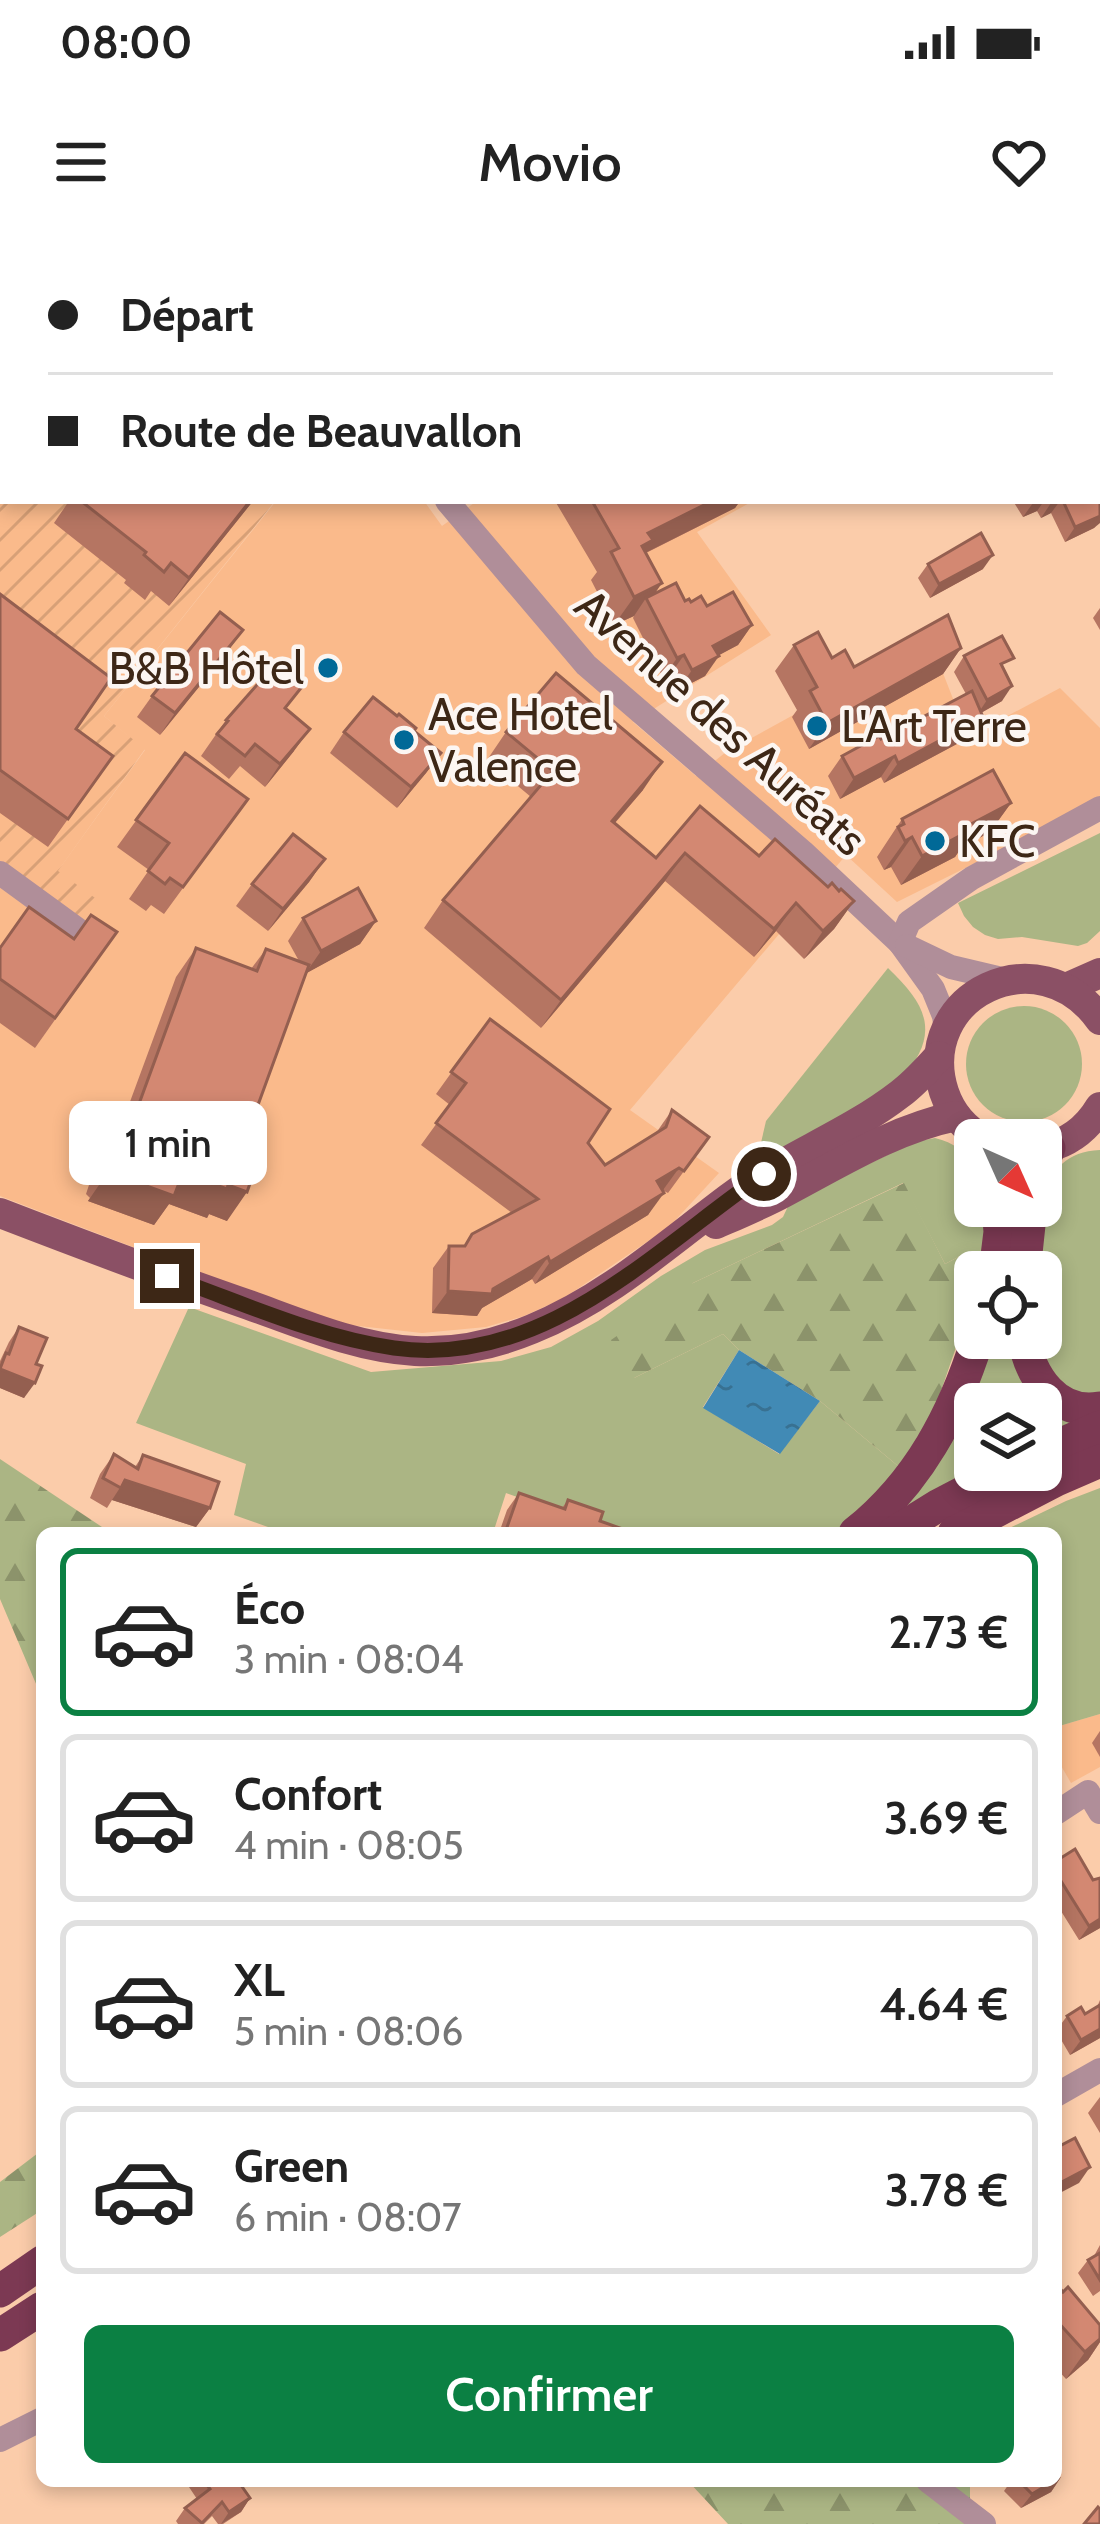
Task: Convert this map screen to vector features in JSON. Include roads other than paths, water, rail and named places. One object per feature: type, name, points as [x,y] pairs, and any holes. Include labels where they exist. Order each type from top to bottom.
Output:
[{"type":"highway","points":[[861,1527],[919,1468],[971,1359]]},
{"type":"highway","points":[[1030,1359],[1035,1375],[1055,1396],[1079,1410],[1100,1408]]},
{"type":"highway","points":[[1062,1444],[1100,1427]]},
{"type":"highway","points":[[963,1527],[1100,1461]]},
{"type":"highway","points":[[964,1527],[1100,1475]]},
{"type":"highway","points":[[905,1527],[969,1491]]},
{"type":"highway","points":[[0,2291],[36,2266]]},
{"type":"highway","points":[[0,2335],[36,2312]]},
{"type":"main road","points":[[1066,988],[1100,973]]},
{"type":"main road","points":[[0,1214],[343,1338],[417,1351],[454,1349],[529,1331],[589,1301],[764,1174],[883,1107],[905,1091],[943,1043],[956,1013],[987,987],[1006,980],[1047,980],[1084,1000],[1100,1020]]},
{"type":"main road","points":[[943,1043],[940,1077],[946,1098],[963,1119]]},
{"type":"main road","points":[[1062,1147],[1100,1107]]},
{"type":"main road","points":[[673,1244],[890,1136],[933,1121],[954,1127]]},
{"type":"street","name":"Avenue des Auréats","points":[[450,504],[586,665],[803,852],[900,943],[933,989],[944,1016],[943,1043]]},
{"type":"street","points":[[900,943],[909,922],[972,878],[1100,808]]},
{"type":"street","points":[[0,873],[81,932]]},
{"type":"street","name":"Avenue des Auréats","points":[[900,943],[951,967],[1006,980]]},
{"type":"street","points":[[1062,1811],[1094,1802]]},
{"type":"street","points":[[1062,2092],[1100,2070]]},
{"type":"street","points":[[0,2440],[36,2422]]},
{"type":"street","points":[[936,2487],[984,2524]]},
{"type":"water","points":[[739,1350],[820,1401],[780,1454],[703,1408]]},
{"type":"place","name":"B&B Hôtel","points":[[328,668]]},
{"type":"place","name":"L'Art Terre","points":[[817,726]]},
{"type":"place","name":"Ace Hotel Valence","points":[[404,740]]},
{"type":"place","name":"KFC","points":[[935,841]]}]
